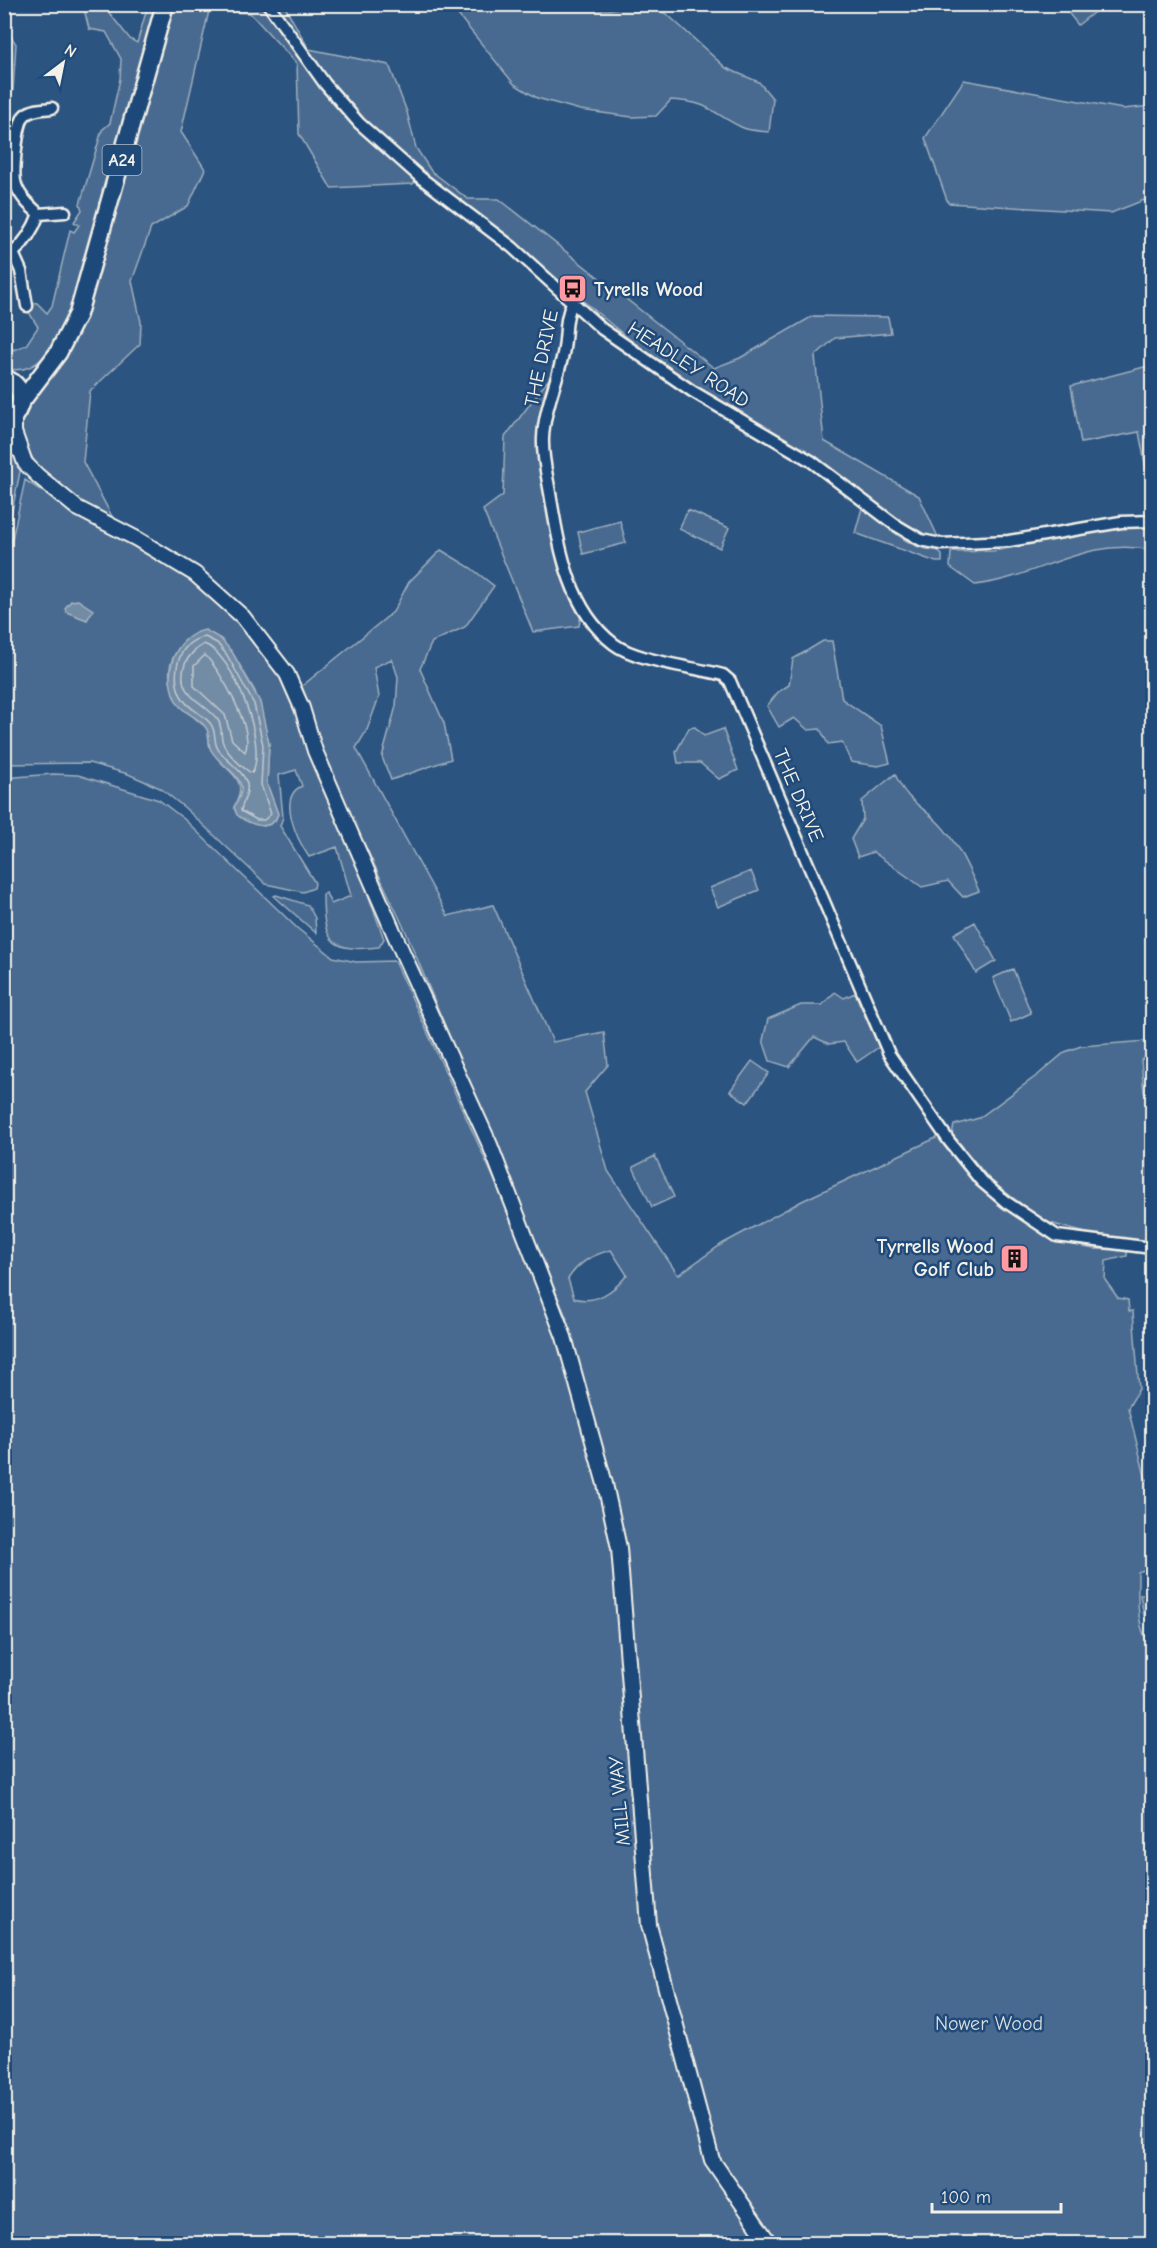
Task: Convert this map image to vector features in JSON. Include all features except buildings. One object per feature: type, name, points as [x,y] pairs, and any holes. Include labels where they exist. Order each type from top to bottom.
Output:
[{"type":"highway","name":"A24","points":[[21,402],[68,338],[78,314],[165,4]]},
{"type":"highway","name":"A24","points":[[7,378],[21,379],[46,367]]},
{"type":"highway","points":[[7,378],[21,392],[21,402],[9,422]]},
{"type":"main road","points":[[9,422],[20,451]]},
{"type":"main road","points":[[4,442],[20,451]]},
{"type":"main road","name":"MILL WAY","points":[[20,451],[25,463],[77,508],[173,559],[222,596],[262,639],[287,674],[302,708],[315,751],[400,948],[490,1145],[564,1337],[605,1484],[619,1548],[649,1925],[712,2160],[770,2244]]},
{"type":"street","name":"HEADLEY ROAD","points":[[268,4],[325,84],[359,123],[421,178],[512,247],[602,329],[642,359],[811,461],[894,524],[921,540],[941,544],[1008,541],[1121,522],[1152,521]]},
{"type":"street","points":[[52,108],[31,112],[23,119],[15,160],[15,184],[25,201],[39,214],[65,212]]},
{"type":"street","points":[[27,306],[21,271],[9,251],[29,237],[39,214]]},
{"type":"street","name":"THE DRIVE","points":[[573,301],[567,313],[564,346],[543,440],[556,533],[568,579],[584,611],[600,633],[616,646],[642,656],[723,675],[730,681],[889,1054],[949,1141],[981,1181],[1006,1202],[1057,1236],[1152,1248]]},
{"type":"green space","points":[[529,4],[541,9],[608,10],[630,5],[650,5],[668,15],[726,68],[759,82],[773,99],[769,132],[744,128],[702,105],[684,101],[671,100],[656,116],[632,117],[580,110],[537,98],[514,84],[450,5]]},
{"type":"green space","points":[[83,5],[103,5],[130,39],[137,43],[148,5],[157,5],[75,309],[56,342],[39,361],[18,370],[5,368],[4,336],[9,339],[13,350],[26,345],[38,327],[27,309],[32,302],[37,303],[47,313],[52,306],[70,230],[74,232],[79,225],[74,222],[82,210],[80,204],[102,130],[110,123],[120,79],[121,59],[106,32],[89,29]]},
{"type":"green space","points":[[172,5],[262,5],[299,57],[306,52],[276,5],[284,5],[309,49],[389,65],[407,112],[416,148],[431,171],[468,199],[499,199],[714,368],[740,358],[813,316],[888,317],[891,333],[835,338],[815,356],[824,441],[919,496],[938,537],[922,535],[810,456],[703,392],[636,345],[514,243],[424,173],[413,184],[331,188],[299,134],[297,64],[250,13],[209,11],[181,132],[205,169],[188,206],[151,228],[132,281],[141,322],[140,344],[90,391],[83,462],[115,522],[65,491],[53,482],[34,461],[19,432],[20,423],[30,402],[66,352]]},
{"type":"green space","points":[[1062,5],[1103,5],[1078,25]]},
{"type":"green space","points":[[5,11],[11,16],[9,33],[16,44],[13,91],[5,90]]},
{"type":"green space","points":[[964,80],[1123,109],[1152,106],[1152,197],[1111,213],[948,203],[925,138]]},
{"type":"green space","points":[[1152,365],[1152,500],[1139,432],[1081,443],[1071,386]]},
{"type":"green space","points":[[548,380],[549,392],[537,436],[540,467],[558,566],[581,615],[579,626],[533,632],[483,510],[503,495],[505,437]]},
{"type":"green space","points":[[5,385],[17,397],[5,418]]},
{"type":"green space","points":[[5,447],[19,460],[21,467],[5,546]]},
{"type":"green space","points":[[25,480],[65,506],[148,551],[191,578],[258,642],[290,690],[312,759],[360,872],[384,939],[379,947],[350,948],[340,945],[328,933],[323,910],[323,894],[326,893],[331,904],[351,896],[337,847],[309,857],[295,830],[290,809],[291,799],[294,792],[302,786],[296,770],[279,775],[283,817],[280,826],[315,883],[314,888],[303,892],[266,884],[185,808],[160,788],[128,774],[89,763],[5,764],[5,571]],"holes":[[[197,632],[232,652],[255,691],[269,744],[267,784],[278,814],[275,821],[264,826],[246,821],[236,812],[234,807],[240,788],[235,776],[212,751],[207,728],[183,706],[170,682],[170,669],[174,657],[182,644]]]},
{"type":"green space","points":[[863,504],[906,541],[926,549],[937,550],[942,555],[942,562],[936,562],[855,533]]},
{"type":"green space","points":[[688,510],[729,528],[720,548],[679,529]]},
{"type":"green space","points":[[620,521],[626,543],[583,554],[578,532]]},
{"type":"green space","points":[[1152,527],[1152,550],[1128,547],[1083,553],[998,581],[975,585],[950,567],[951,552],[994,551],[1106,529]]},
{"type":"green space","name":"Nower Wood","points":[[441,550],[471,568],[494,586],[465,627],[432,642],[420,669],[444,723],[451,759],[391,780],[382,757],[396,706],[398,677],[392,659],[374,667],[379,697],[367,730],[356,748],[448,916],[493,905],[553,1042],[604,1032],[608,1065],[585,1092],[608,1171],[678,1275],[722,1244],[802,1201],[938,1137],[969,1176],[996,1200],[1064,1243],[1094,1249],[1127,1250],[1127,1256],[1106,1261],[1105,1280],[1118,1298],[1128,1300],[1129,1311],[1133,1311],[1139,1389],[1128,1408],[1146,1480],[1152,1478],[1149,1545],[1152,1546],[1152,1567],[1138,1572],[1138,1590],[1140,1622],[1152,1646],[1152,2243],[5,2243],[4,778],[53,774],[78,775],[159,800],[184,819],[297,928],[333,957],[356,962],[395,961],[495,1181],[551,1324],[567,1319],[406,932],[325,761],[302,686],[393,612],[409,582]],"holes":[[[611,1250],[627,1275],[604,1295],[589,1300],[574,1298],[568,1279],[587,1260]]]},
{"type":"green space","points":[[823,641],[832,641],[842,699],[881,726],[890,763],[878,766],[851,762],[842,742],[828,744],[820,729],[808,730],[794,718],[779,727],[767,706],[778,692],[789,685],[793,659]]},
{"type":"green space","points":[[695,727],[704,736],[723,729],[738,770],[719,779],[700,763],[678,763],[676,752],[689,728]]},
{"type":"green space","points":[[895,774],[911,799],[937,821],[950,836],[979,891],[963,897],[948,881],[922,887],[873,852],[858,857],[851,839],[863,819],[862,801]]},
{"type":"green space","points":[[751,871],[759,890],[718,907],[710,888]]},
{"type":"green space","points":[[274,896],[308,905],[315,918],[316,933]]},
{"type":"green space","points":[[975,922],[996,961],[976,973],[954,934]]},
{"type":"green space","points":[[1013,969],[1031,1013],[1011,1022],[993,978]]},
{"type":"green space","points":[[835,992],[844,998],[855,993],[879,1047],[857,1062],[844,1042],[829,1044],[814,1037],[789,1067],[770,1061],[763,1040],[768,1019],[801,1005],[822,1005]]},
{"type":"green space","points":[[1148,1041],[1152,1047],[1152,1054],[1141,1060],[1144,1092],[1152,1101],[1152,1241],[1096,1236],[1043,1221],[990,1180],[952,1134],[954,1125],[979,1118],[1065,1052],[1081,1046]]},
{"type":"green space","points":[[752,1061],[769,1073],[747,1103],[730,1091]]},
{"type":"green space","points":[[655,1156],[674,1197],[652,1207],[633,1167]]},
{"type":"green space","points":[[1152,1593],[1152,1615],[1144,1616],[1140,1595]]},
{"type":"water","points":[[78,600],[93,610],[87,620],[66,612],[65,608],[71,601]]},
{"type":"water","points":[[205,630],[221,639],[232,652],[260,702],[269,744],[267,784],[278,814],[270,824],[253,824],[237,815],[234,807],[241,791],[239,780],[211,750],[207,730],[200,721],[178,704],[173,694],[170,671],[177,650],[184,641]]},
{"type":"place","name":"Tyrells Wood","points":[[573,289]]},
{"type":"place","name":"Tyrrells Wood Golf Club","points":[[1015,1258]]}]
